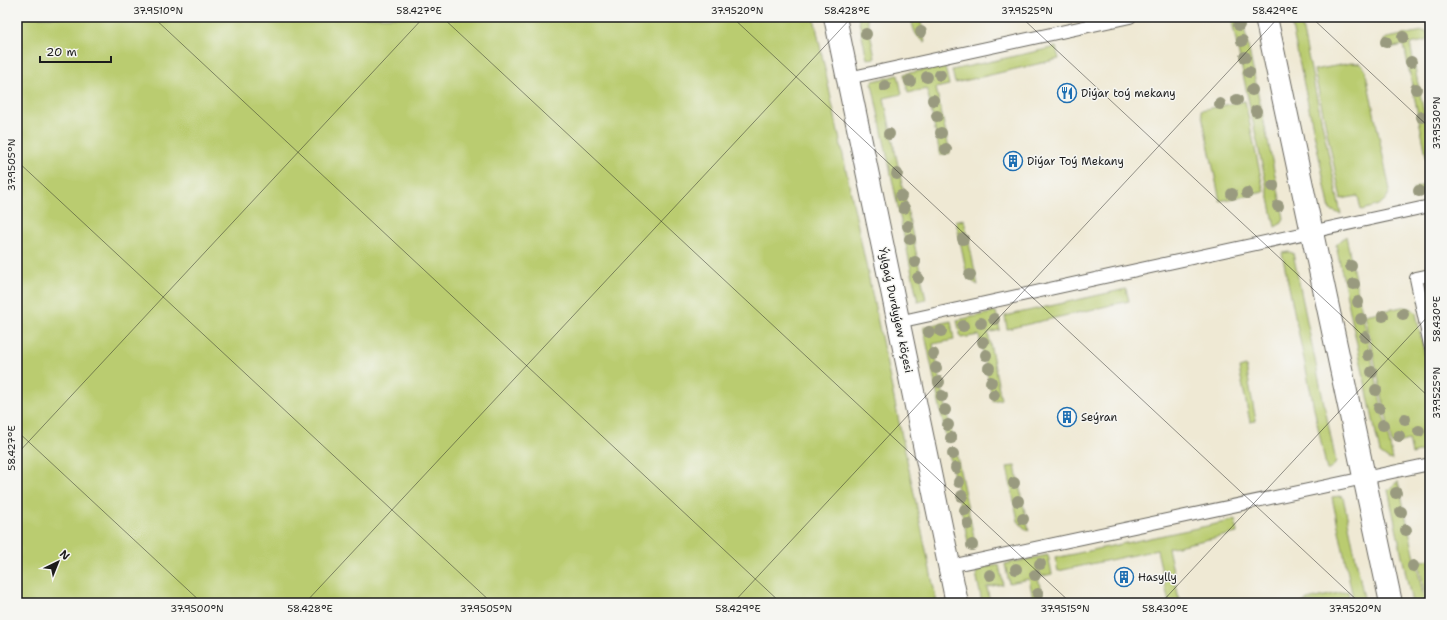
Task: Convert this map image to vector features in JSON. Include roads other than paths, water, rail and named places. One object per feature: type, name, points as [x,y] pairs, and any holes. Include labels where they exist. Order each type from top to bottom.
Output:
[{"type":"street","name":"Ýylgaý Durdyýew köçesi","points":[[835,17],[957,603]]},
{"type":"street","points":[[1266,17],[1391,603]]},
{"type":"lane","points":[[848,78],[1130,17]]},
{"type":"lane","points":[[898,322],[1430,206]]},
{"type":"lane","points":[[1430,275],[1416,278],[1430,345]]},
{"type":"lane","points":[[950,566],[1430,464]]},
{"type":"place","name":"Diýar toý mekany","points":[[1067,93]]},
{"type":"place","name":"Diýar Toý Mekany","points":[[1013,161]]},
{"type":"place","name":"Seýran","points":[[1067,417]]},
{"type":"place","name":"Hasylly","points":[[1124,577]]}]
